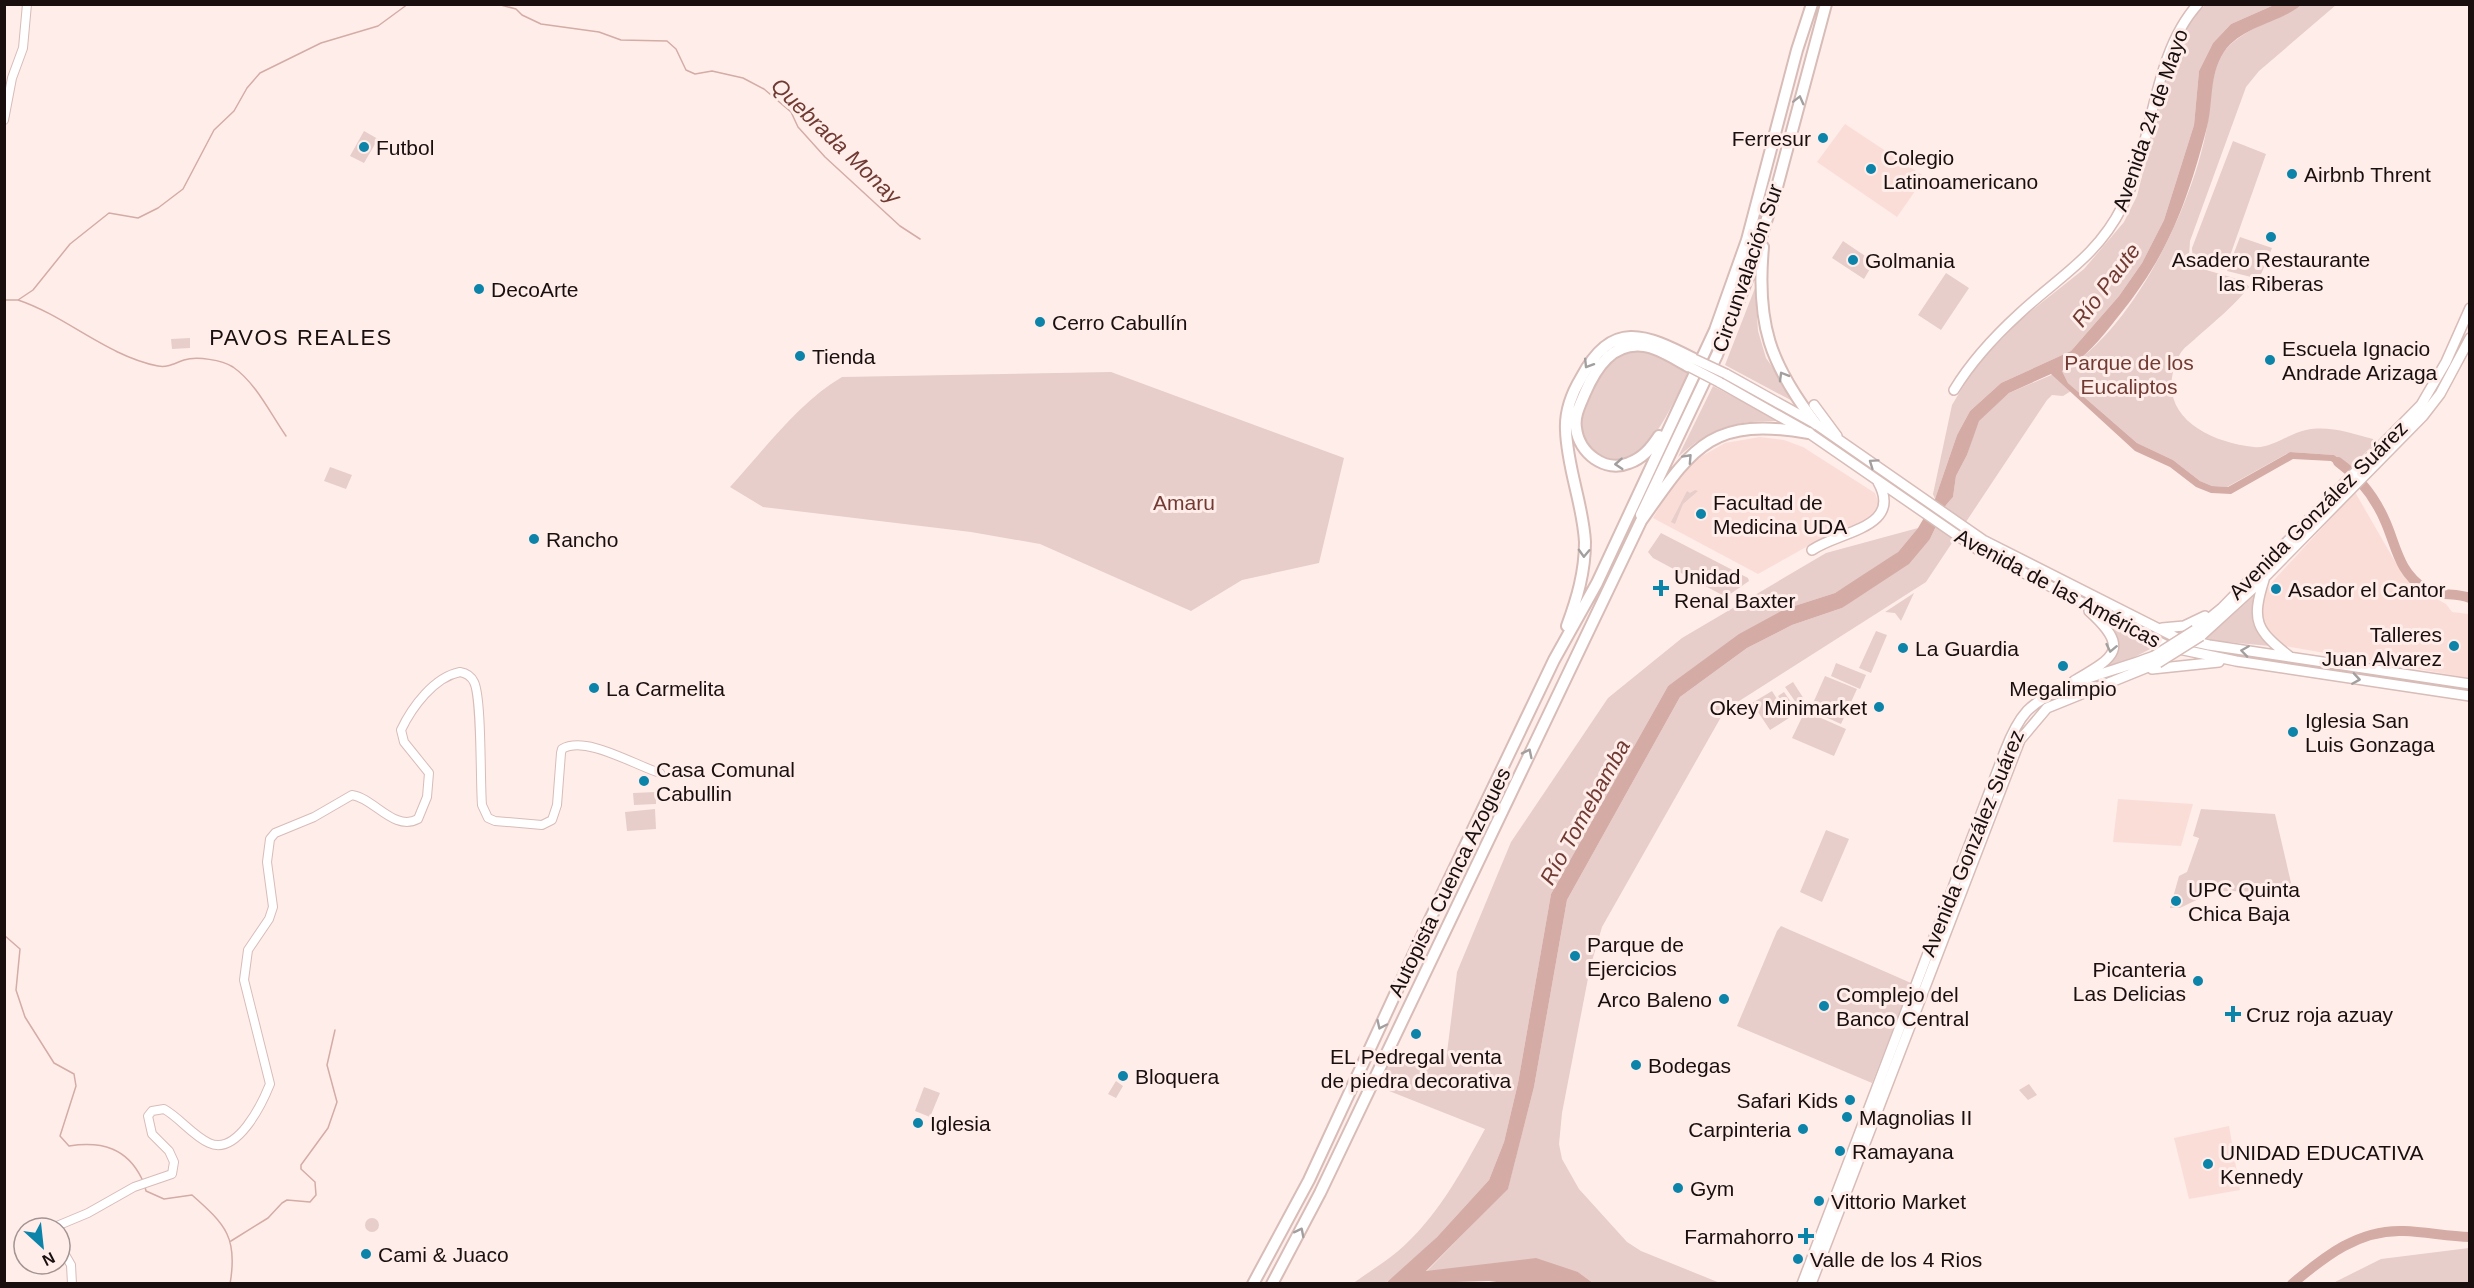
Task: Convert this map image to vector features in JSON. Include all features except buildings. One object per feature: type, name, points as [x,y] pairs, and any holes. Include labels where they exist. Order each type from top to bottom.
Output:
[{"type":"highway","name":"Circunvalación Sur","points":[[1644,480],[1715,330],[1744,247],[1797,50],[1812,4]]},
{"type":"highway","name":"Circunvalación Sur","points":[[1641,521],[1642,510],[1718,355],[1765,228],[1773,216],[1826,4]]},
{"type":"highway","points":[[1765,228],[1760,277],[1768,342],[1778,367],[1813,429]]},
{"type":"highway","points":[[1554,660],[1575,605],[1584,564],[1581,509],[1566,432],[1569,407],[1577,384],[1588,363],[1601,348],[1624,337],[1652,338],[1692,363]]},
{"type":"highway","points":[[1675,414],[1649,450],[1634,461],[1621,466],[1605,464],[1589,455],[1580,442],[1576,428],[1578,409],[1591,380],[1602,362],[1617,351],[1628,346],[1645,346],[1692,363]]},
{"type":"highway","points":[[1641,521],[1692,453],[1711,439],[1753,428],[1813,429]]},
{"type":"highway","name":"Autopista Cuenca Azogues","points":[[1253,1284],[1309,1180],[1554,660],[1591,594],[1644,480]]},
{"type":"highway","name":"Autopista Cuenca Azogues","points":[[1272,1284],[1318,1199],[1641,521]]},
{"type":"main road","name":"Avenida 24 de Mayo","points":[[1954,390],[1977,359],[2013,320],[2074,269],[2112,224],[2132,183],[2176,38],[2198,4]]},
{"type":"main road","name":"Avenida González Suárez","points":[[1811,1284],[2020,740],[2047,708],[2142,670],[2198,633],[2265,578],[2295,540],[2363,470],[2428,395],[2446,362],[2469,308]]},
{"type":"main road","name":"Avenida González Suárez","points":[[2363,470],[2410,431],[2440,394],[2469,338]]},
{"type":"main road","name":"Avenida de las Américas","points":[[1692,363],[1726,375],[1813,429],[1912,507],[1977,549],[2080,603],[2176,649],[2236,661],[2469,696]]},
{"type":"main road","name":"Avenida de las Américas","points":[[1692,363],[1719,382],[1838,439],[1983,540],[2177,638],[2209,645],[2469,684]]},
{"type":"main road","points":[[1814,405],[1838,439]]},
{"type":"main road","points":[[1812,550],[1825,541],[1865,526],[1881,513],[1885,498],[1877,480]]},
{"type":"main road","name":"Avenida González Suárez","points":[[2198,633],[2255,573],[2295,540]]},
{"type":"main road","points":[[2154,627],[2174,628],[2198,621],[2255,573]]},
{"type":"main road","points":[[2265,578],[2255,608],[2256,620],[2268,640],[2291,657]]},
{"type":"main road","points":[[2053,693],[2104,664],[2112,651],[2112,633],[2080,603]]},
{"type":"main road","name":"Avenida González Suárez","points":[[1802,1284],[2005,751],[2025,713],[2053,693],[2156,660]]},
{"type":"main road","points":[[2142,670],[2195,662],[2236,661]]},
{"type":"street","points":[[4,120],[12,78],[23,48],[27,4]]},
{"type":"street","points":[[72,1220],[143,1184],[169,1176],[174,1169],[174,1162],[169,1151],[149,1128],[148,1116],[152,1111],[164,1109],[198,1136],[211,1144],[221,1146],[235,1140],[250,1122],[267,1090],[269,1073],[244,980],[248,950],[269,919],[273,907],[267,862],[270,839],[275,833],[314,817],[352,795],[366,800],[397,820],[410,822],[418,819],[427,797],[429,773],[404,742],[401,730],[414,709],[438,681],[460,672],[468,675],[475,685],[479,706],[482,804],[488,818],[495,821],[542,825],[552,820],[557,805],[562,749],[571,745],[594,748],[660,773]]},
{"type":"shaded area","points":[[2274,5],[2301,5],[2282,17],[2240,36],[2224,52],[2213,81],[2208,121],[2191,183],[2162,252],[2134,296],[2105,334],[2092,348],[2062,371],[2068,383],[2137,443],[2173,460],[2200,481],[2212,486],[2228,487],[2290,452],[2334,455],[2351,467],[2346,473],[2331,461],[2293,459],[2231,494],[2211,493],[2196,487],[2170,467],[2135,451],[2051,374],[2009,393],[1979,421],[1967,455],[1956,476],[1953,497],[1946,505],[1930,539],[1909,564],[1842,608],[1792,625],[1747,648],[1680,697],[1567,900],[1534,1087],[1508,1189],[1426,1271],[1536,1258],[1578,1272],[1593,1283],[1512,1284],[1489,1281],[1385,1284],[1437,1237],[1489,1180],[1504,1142],[1518,1083],[1551,894],[1668,686],[1739,634],[1785,609],[1835,593],[1898,552],[1918,528],[1935,499],[1957,435],[1970,411],[2001,383],[2071,351],[2119,296],[2142,263],[2164,220],[2194,125],[2199,71],[2213,43],[2231,24]]},
{"type":"shaded area","name":"Colegio Latinoamericano","points":[[1845,124],[1925,177],[1897,217],[1817,162]]},
{"type":"shaded area","points":[[1760,437],[1784,440],[1803,447],[1875,493],[1880,506],[1873,518],[1824,537],[1758,574],[1653,518],[1674,482],[1695,460],[1725,443]]},
{"type":"shaded area","points":[[2355,492],[2393,558],[2413,586],[2446,604],[2452,612],[2469,614],[2469,678],[2285,646],[2273,640],[2260,621],[2261,598],[2274,580]]},
{"type":"shaded area","points":[[2118,799],[2193,804],[2181,846],[2113,842]]},
{"type":"shaded area","name":"UNIDAD EDUCATIVA Kennedy","points":[[2229,1126],[2240,1190],[2189,1199],[2174,1138]]},
{"type":"green space","points":[[2205,5],[2274,5],[2231,24],[2213,43],[2199,71],[2194,125],[2164,220],[2142,263],[2119,296],[2071,351],[2001,383],[1970,411],[1957,435],[1935,499],[1933,494],[1952,405],[1975,367],[2021,319],[2084,269],[2124,222],[2137,196],[2166,81],[2186,26]]},
{"type":"green space","name":"Parque de los Eucaliptos","points":[[2300,5],[2336,5],[2259,71],[2246,87],[2190,241],[2189,256],[2196,267],[2244,281],[2249,287],[2181,352],[2173,374],[2172,392],[2177,408],[2187,420],[2201,431],[2236,444],[2260,447],[2300,432],[2323,428],[2348,432],[2373,439],[2376,442],[2351,467],[2334,455],[2290,452],[2227,487],[2212,486],[2200,481],[2173,460],[2137,443],[2068,383],[2062,371],[2088,352],[2113,327],[2156,263],[2174,228],[2200,158],[2207,127],[2213,79],[2224,52],[2248,32]]},
{"type":"green space","name":"Futbol","points":[[364,131],[378,139],[364,163],[350,156]]},
{"type":"green space","points":[[2233,141],[2266,154],[2225,270],[2198,262],[2192,248]]},
{"type":"green space","points":[[2240,237],[2272,248],[2259,279],[2227,271]]},
{"type":"green space","name":"Golmania","points":[[1843,241],[1874,262],[1864,279],[1832,258]]},
{"type":"green space","points":[[1946,273],[1969,288],[1941,330],[1918,315]]},
{"type":"green space","points":[[1755,288],[1758,331],[1766,358],[1798,404],[1725,365]]},
{"type":"green space","points":[[190,338],[190,348],[172,349],[171,339]]},
{"type":"green space","points":[[1642,350],[1655,354],[1689,374],[1663,422],[1643,448],[1623,459],[1601,457],[1585,443],[1580,432],[1580,415],[1597,381],[1608,366],[1622,355]]},
{"type":"green space","name":"Amaru","points":[[1111,372],[1344,458],[1319,563],[1242,580],[1191,611],[1040,544],[971,532],[763,507],[730,487],[797,413],[826,387],[842,377]]},
{"type":"green space","points":[[2056,373],[2071,391],[2063,396],[2052,395],[2047,400],[1926,582],[1725,710],[1602,927],[1590,968],[1562,1113],[1559,1144],[1562,1159],[1579,1189],[1627,1242],[1641,1251],[1720,1283],[1593,1283],[1578,1272],[1500,1263],[1426,1272],[1508,1188],[1534,1087],[1567,900],[1680,697],[1747,648],[1792,625],[1842,608],[1930,539],[1946,505],[1953,497],[1956,476],[1967,455],[1978,421],[2009,393]]},
{"type":"green space","points":[[1713,386],[1779,421],[1749,422],[1724,428],[1701,439],[1678,457]]},
{"type":"green space","points":[[330,467],[352,475],[346,489],[324,481]]},
{"type":"green space","points":[[1687,491],[1690,493],[1698,491],[1683,504],[1675,524],[1671,522]]},
{"type":"green space","points":[[1918,528],[1898,552],[1878,567],[1835,593],[1785,609],[1668,686],[1551,894],[1518,1083],[1504,1142],[1489,1180],[1437,1237],[1393,1278],[1385,1283],[1352,1284],[1397,1252],[1424,1225],[1457,1179],[1485,1129],[1374,1085],[1389,1053],[1418,1060],[1446,1061],[1457,972],[1511,842],[1608,698],[1682,638],[1826,553]]},
{"type":"green space","points":[[1661,533],[1748,578],[1749,581],[1726,597],[1653,558],[1648,552]]},
{"type":"green space","points":[[1914,593],[1901,621],[1895,613],[1885,612]]},
{"type":"green space","points":[[2255,595],[2252,610],[2254,624],[2259,635],[2270,646],[2205,640]]},
{"type":"green space","points":[[2113,624],[2158,645],[2123,663],[2099,671],[2110,660],[2115,650],[2116,638]]},
{"type":"green space","points":[[1876,631],[1887,635],[1871,673],[1859,668]]},
{"type":"green space","points":[[1836,663],[1866,675],[1860,689],[1831,676]]},
{"type":"green space","points":[[1825,676],[1857,689],[1841,724],[1810,710]]},
{"type":"green space","points":[[1793,682],[1804,699],[1797,704],[1785,687]]},
{"type":"green space","points":[[1772,691],[1789,718],[1770,730],[1752,703]]},
{"type":"green space","points":[[1784,692],[1796,709],[1790,713],[1778,696]]},
{"type":"green space","points":[[1805,711],[1846,729],[1834,756],[1792,738]]},
{"type":"green space","points":[[656,792],[656,804],[634,805],[633,793]]},
{"type":"green space","points":[[655,809],[656,829],[627,831],[625,812]]},
{"type":"green space","points":[[2201,809],[2275,814],[2292,887],[2290,892],[2215,891],[2180,908],[2170,908],[2179,876],[2187,872],[2199,838],[2193,836]]},
{"type":"green space","points":[[1826,830],[1849,839],[1822,902],[1800,892]]},
{"type":"green space","name":"Complejo del Banco Central","points":[[1781,926],[1911,983],[1872,1083],[1737,1026]]},
{"type":"green space","points":[[1116,1081],[1123,1086],[1116,1098],[1108,1094]]},
{"type":"green space","points":[[2029,1084],[2037,1095],[2028,1100],[2019,1090]]},
{"type":"green space","points":[[924,1087],[940,1093],[930,1117],[915,1111]]},
{"type":"green space","points":[[372,1218],[377,1220],[379,1225],[377,1230],[372,1232],[367,1230],[365,1225],[367,1220]]},
{"type":"green space","points":[[2469,1248],[2469,1283],[2333,1283],[2381,1259]]},
{"type":"waterway","points":[[4,300],[18,300],[33,290],[70,244],[109,213],[138,218],[158,208],[183,189],[214,130],[234,111],[247,88],[260,73],[321,43],[378,26],[408,4]]},
{"type":"waterway","name":"Quebrada Monay","points":[[497,4],[516,9],[522,15],[541,24],[599,32],[621,40],[667,41],[676,49],[686,70],[695,74],[712,71],[743,78],[764,89],[791,112],[798,127],[825,157],[900,226],[920,239]]},
{"type":"waterway","points":[[18,300],[36,307],[121,354],[139,361],[165,366],[189,359],[202,359],[233,367],[256,390],[286,436]]},
{"type":"waterway","points":[[2338,462],[2353,474],[2372,497],[2409,575],[2430,591],[2470,598]]},
{"type":"waterway","points":[[4,935],[20,949],[16,990],[25,1017],[54,1063],[74,1074],[76,1086],[60,1136],[69,1146],[92,1145],[112,1149],[129,1160],[142,1179]]},
{"type":"waterway","points":[[231,1241],[268,1218],[287,1200],[310,1202],[316,1195],[315,1182],[301,1169],[301,1165],[328,1128],[337,1102],[327,1065],[335,1030]]},
{"type":"waterway","points":[[145,1187],[146,1191],[164,1199],[192,1195],[221,1224],[227,1234],[232,1255],[230,1284]]},
{"type":"waterway","points":[[2292,1284],[2330,1254],[2372,1234],[2404,1231],[2470,1237]]},
{"type":"place","name":"Ferresur","points":[[1823,138]]},
{"type":"place","name":"Futbol","points":[[364,147]]},
{"type":"place","name":"Colegio Latinoamericano","points":[[1871,169]]},
{"type":"place","name":"Airbnb Thrent","points":[[2292,174]]},
{"type":"place","name":"Asadero Restaurante las Riberas","points":[[2271,237]]},
{"type":"place","name":"Golmania","points":[[1853,260]]},
{"type":"place","name":"DecoArte","points":[[479,289]]},
{"type":"place","name":"Cerro Cabullín","points":[[1040,322]]},
{"type":"place","name":"Tienda","points":[[800,356]]},
{"type":"place","name":"Escuela Ignacio Andrade Arizaga","points":[[2270,360]]},
{"type":"place","name":"Facultad de Medicina UDA","points":[[1701,514]]},
{"type":"place","name":"Rancho","points":[[534,539]]},
{"type":"place","name":"Unidad Renal Baxter","points":[[1661,588]]},
{"type":"place","name":"Asador el Cantor","points":[[2276,589]]},
{"type":"place","name":"Talleres Juan Alvarez","points":[[2454,646]]},
{"type":"place","name":"La Guardia","points":[[1903,648]]},
{"type":"place","name":"Megalimpio","points":[[2063,666]]},
{"type":"place","name":"La Carmelita","points":[[594,688]]},
{"type":"place","name":"Okey Minimarket","points":[[1879,707]]},
{"type":"place","name":"Iglesia San Luis Gonzaga","points":[[2293,732]]},
{"type":"place","name":"Casa Comunal Cabullin","points":[[644,781]]},
{"type":"place","name":"UPC Quinta Chica Baja","points":[[2176,901]]},
{"type":"place","name":"Parque de Ejercicios","points":[[1575,956]]},
{"type":"place","name":"Picanteria Las Delicias","points":[[2198,981]]},
{"type":"place","name":"Arco Baleno","points":[[1724,999]]},
{"type":"place","name":"Complejo del Banco Central","points":[[1824,1006]]},
{"type":"place","name":"Cruz roja azuay","points":[[2233,1014]]},
{"type":"place","name":"EL Pedregal venta de piedra decorativa","points":[[1416,1034]]},
{"type":"place","name":"Bodegas","points":[[1636,1065]]},
{"type":"place","name":"Bloquera","points":[[1123,1076]]},
{"type":"place","name":"Safari Kids","points":[[1850,1100]]},
{"type":"place","name":"Magnolias II","points":[[1847,1117]]},
{"type":"place","name":"Iglesia","points":[[918,1123]]},
{"type":"place","name":"Carpinteria","points":[[1803,1129]]},
{"type":"place","name":"Ramayana","points":[[1840,1151]]},
{"type":"place","name":"UNIDAD EDUCATIVA Kennedy","points":[[2208,1164]]},
{"type":"place","name":"Gym","points":[[1678,1188]]},
{"type":"place","name":"Vittorio Market","points":[[1819,1201]]},
{"type":"place","name":"Farmahorro","points":[[1806,1236]]},
{"type":"place","name":"Cami & Juaco","points":[[366,1254]]},
{"type":"place","name":"Valle de los 4 Rios","points":[[1798,1259]]},
{"type":"district","name":"PAVOS REALES","points":[[301,337]]},
{"type":"water label","name":"Río Paute","points":[[2106,285]]},
{"type":"water label","name":"Río Tomebamba","points":[[1585,812]]}]
